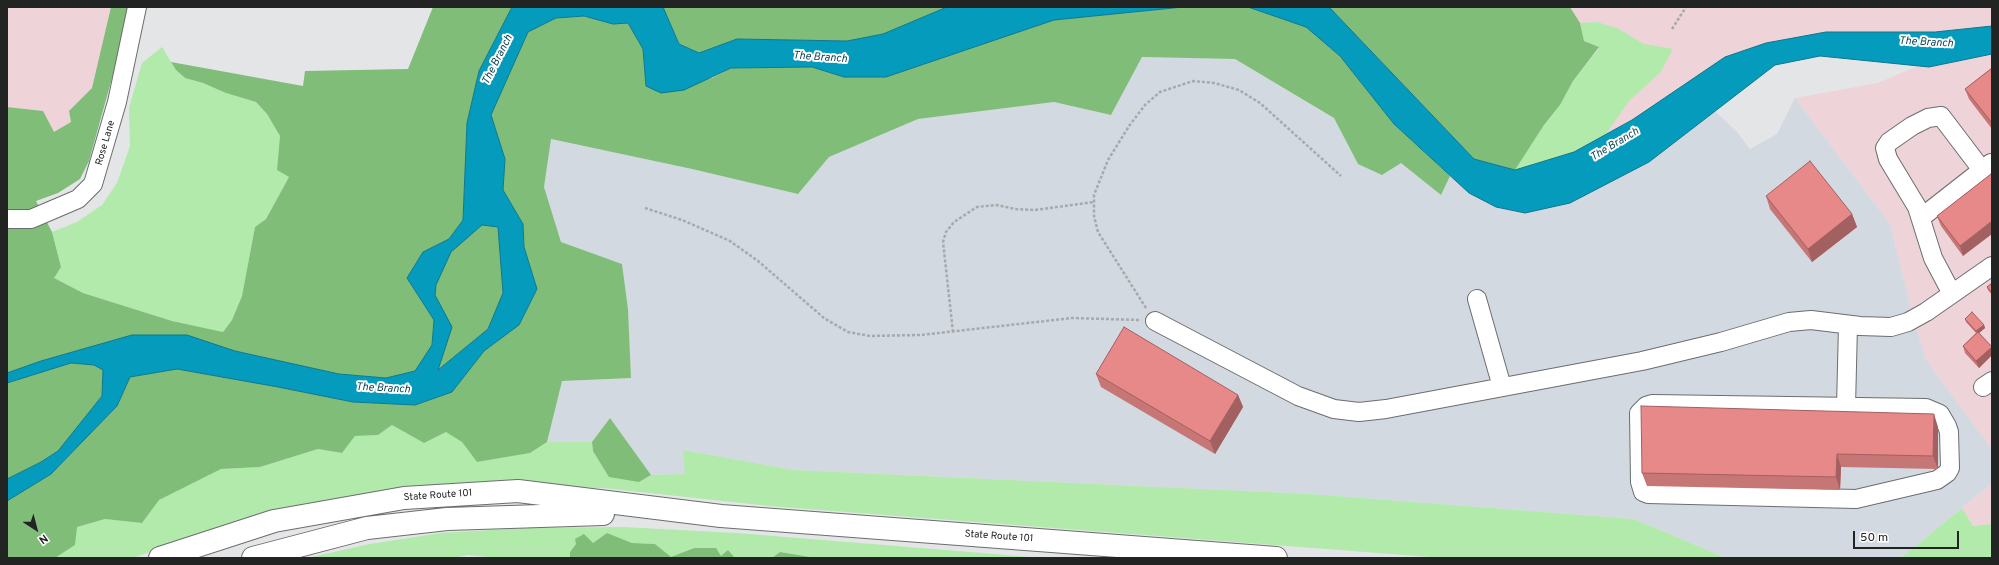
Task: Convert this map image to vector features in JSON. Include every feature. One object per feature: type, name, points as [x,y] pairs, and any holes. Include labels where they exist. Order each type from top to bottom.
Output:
[{"type":"highway","name":"State Route 101","points":[[160,558],[274,521],[404,498],[518,491],[721,516],[1276,558]]},
{"type":"highway","name":"State Route 101","points":[[253,558],[367,528],[446,518],[584,513],[721,516]]},
{"type":"street","name":"Rose Lane","points":[[7,219],[31,219],[78,199],[93,184],[117,102],[137,7]]},
{"type":"street","points":[[1922,217],[1987,166],[1940,116],[1928,118],[1899,135],[1885,148],[1885,154],[1922,217],[1933,258],[1952,294]]},
{"type":"street","points":[[1155,322],[1298,396],[1334,409],[1359,412],[1379,410],[1642,361],[1721,342],[1789,322],[1811,320],[1848,325],[1891,327],[1908,322],[1992,266]]},
{"type":"street","points":[[1477,299],[1502,387]]},
{"type":"street","points":[[1846,407],[1848,325]]},
{"type":"street","points":[[1652,404],[1846,407],[1926,408],[1935,411],[1940,414],[1949,432],[1950,468],[1937,480],[1856,499],[1648,494],[1643,492],[1641,487],[1639,413],[1646,406],[1652,404]]},
{"type":"path","points":[[1672,29],[1686,7]]},
{"type":"path","points":[[1155,322],[1098,232],[1094,216],[1094,195],[1108,160],[1145,105],[1160,92],[1193,81],[1214,82],[1239,90],[1260,103],[1341,176]]},
{"type":"path","points":[[952,332],[943,242],[946,232],[954,222],[977,207],[997,205],[1015,209],[1035,210],[1094,202]]},
{"type":"path","points":[[645,208],[682,220],[730,241],[758,260],[824,318],[848,332],[870,336],[952,332],[1072,318],[1118,318],[1155,322]]},
{"type":"shaded area","points":[[7,7],[111,7],[92,88],[69,111],[71,122],[54,133],[43,111],[7,107]]},
{"type":"shaded area","points":[[1570,7],[1992,7],[1992,26],[1935,32],[1826,32],[1632,120],[1606,134],[1629,101],[1660,73],[1644,44],[1617,28],[1597,22],[1580,23]]},
{"type":"shaded area","points":[[1992,54],[1992,450],[1926,360],[1912,313],[1890,224],[1795,98],[1878,83],[1918,66],[1929,67]]},
{"type":"shaded area","points":[[1142,57],[1235,59],[1334,118],[1358,164],[1401,163],[1441,195],[1450,176],[1469,193],[1496,207],[1525,213],[1649,162],[1715,111],[1737,132],[1750,149],[1777,134],[1795,98],[1890,224],[1912,313],[1926,360],[1992,450],[1992,483],[1905,555],[1898,558],[1726,558],[1634,519],[1310,494],[794,470],[683,450],[686,474],[651,475],[610,418],[592,442],[547,442],[561,381],[631,378],[628,309],[622,264],[561,242],[544,187],[550,139],[692,169],[798,194],[829,157],[918,119],[1054,102],[1111,115]]},
{"type":"shaded area","points":[[1992,483],[1992,524],[1973,526],[1962,508]]},
{"type":"green space","points":[[111,7],[128,7],[117,60],[89,161],[80,179],[58,193],[36,201],[52,232],[61,267],[54,278],[83,293],[172,321],[223,332],[232,320],[242,296],[255,227],[266,219],[289,177],[277,170],[280,136],[267,114],[256,102],[185,78],[176,70],[171,62],[303,86],[305,71],[408,69],[433,7],[512,7],[479,71],[467,123],[463,220],[449,239],[423,252],[407,278],[434,320],[432,345],[415,371],[386,378],[339,374],[235,351],[187,335],[133,335],[41,361],[7,373],[7,107],[43,111],[54,132],[71,122],[69,111],[92,88]]},
{"type":"green space","points":[[663,7],[947,7],[883,34],[847,41],[737,39],[699,53],[679,44]]},
{"type":"green space","points":[[1183,7],[1248,7],[1306,27],[1340,56],[1394,124],[1450,176],[1441,195],[1401,163],[1382,175],[1358,164],[1334,118],[1235,59],[1142,57],[1111,115],[1054,102],[918,119],[829,157],[798,194],[692,169],[551,139],[544,187],[561,242],[622,264],[628,309],[631,378],[562,381],[547,442],[530,453],[477,462],[462,442],[446,432],[424,443],[392,425],[378,435],[355,436],[342,453],[318,449],[260,467],[221,469],[159,500],[142,523],[105,519],[77,527],[75,545],[55,558],[7,558],[7,501],[51,474],[117,406],[130,377],[177,369],[353,402],[415,405],[452,392],[484,351],[519,325],[537,289],[524,247],[523,224],[503,190],[505,159],[491,115],[528,32],[556,18],[584,16],[613,24],[628,23],[643,49],[646,86],[712,78],[731,68],[812,67],[844,77],[886,77],[1054,20]]},
{"type":"green space","points":[[1329,7],[1570,7],[1580,23],[1584,41],[1599,47],[1573,81],[1560,105],[1544,125],[1515,170],[1474,159]]},
{"type":"green space","points":[[1597,22],[1617,28],[1644,44],[1673,49],[1660,73],[1629,101],[1606,134],[1574,152],[1515,170],[1544,125],[1560,105],[1573,81],[1599,48],[1584,41],[1580,23]]},
{"type":"green space","points":[[162,47],[176,70],[185,78],[256,102],[267,114],[280,136],[277,170],[289,177],[266,219],[255,227],[242,296],[232,320],[223,332],[172,321],[83,293],[53,278],[61,267],[52,232],[77,222],[102,205],[117,183],[130,146],[129,108],[142,63]]},
{"type":"green space","points":[[482,225],[498,227],[503,293],[488,329],[438,370],[441,360],[441,307],[435,295],[436,285],[450,252]]},
{"type":"green space","points":[[71,363],[94,365],[103,370],[102,396],[58,451],[41,462],[7,479],[7,383]]},
{"type":"green space","points":[[610,418],[651,475],[639,482],[609,477],[593,451],[592,442]]},
{"type":"green space","points":[[392,425],[424,443],[446,432],[462,442],[477,462],[530,453],[547,442],[592,442],[593,451],[639,482],[651,475],[685,474],[683,450],[794,470],[1310,494],[1634,519],[1726,558],[1443,558],[769,506],[603,488],[498,486],[183,541],[132,558],[55,558],[75,545],[76,527],[105,519],[142,523],[158,500],[221,469],[260,467],[318,449],[342,453],[355,436],[378,435]]},
{"type":"green space","points":[[1962,508],[1973,526],[1992,524],[1992,558],[1898,558],[1905,555]]},
{"type":"green space","points":[[623,527],[737,533],[1043,558],[816,558],[780,552],[772,558],[735,558],[728,550],[722,556],[697,558],[693,548],[671,558],[655,544],[632,543],[607,533],[593,543],[576,544],[570,552],[570,558],[498,558],[468,555],[454,558],[307,558],[370,544],[441,533],[524,528]]},
{"type":"green space","points":[[607,533],[632,543],[655,544],[671,557],[694,548],[716,548],[721,556],[728,550],[735,558],[570,558],[570,552],[576,544],[575,539],[584,534],[593,543]]},
{"type":"green space","points":[[780,552],[816,558],[772,558]]},
{"type":"water","name":"The Branch","points":[[512,7],[663,7],[679,44],[699,53],[737,39],[847,41],[883,34],[947,7],[1183,7],[1054,20],[886,77],[844,77],[812,67],[731,68],[684,90],[661,93],[646,86],[643,49],[628,23],[613,24],[584,16],[556,18],[528,32],[491,115],[505,159],[503,190],[523,224],[524,247],[537,289],[519,325],[484,351],[452,392],[415,405],[353,402],[177,369],[130,377],[117,406],[51,474],[7,501],[7,479],[41,462],[58,451],[102,396],[103,370],[94,365],[71,363],[7,383],[7,373],[41,361],[132,335],[187,335],[235,351],[339,374],[386,378],[415,371],[432,345],[434,320],[407,278],[423,252],[449,239],[463,220],[467,123],[479,71]],"holes":[[[482,225],[498,227],[503,293],[488,329],[438,370],[452,327],[435,295],[436,285],[451,252]]]},
{"type":"water","name":"The Branch","points":[[1248,7],[1329,7],[1474,159],[1515,170],[1574,152],[1632,120],[1725,57],[1766,43],[1826,32],[1935,32],[1992,26],[1992,54],[1929,67],[1820,56],[1775,65],[1649,162],[1570,203],[1525,213],[1496,207],[1469,193],[1394,124],[1340,56],[1306,27]]},
{"type":"building","points":[[1992,68],[1992,123],[1965,89]]},
{"type":"building","points":[[1810,161],[1852,214],[1808,249],[1766,196]]},
{"type":"building","points":[[1991,174],[1992,221],[1960,246],[1937,216]]},
{"type":"building","points":[[1992,283],[1992,293],[1987,287]]},
{"type":"building","points":[[1972,312],[1984,325],[1976,331],[1965,319]]},
{"type":"building","points":[[1124,327],[1238,395],[1210,441],[1096,374]]},
{"type":"building","points":[[1978,332],[1992,347],[1976,361],[1963,346]]},
{"type":"building","points":[[1641,406],[1934,414],[1933,456],[1837,454],[1836,477],[1642,473]]}]
